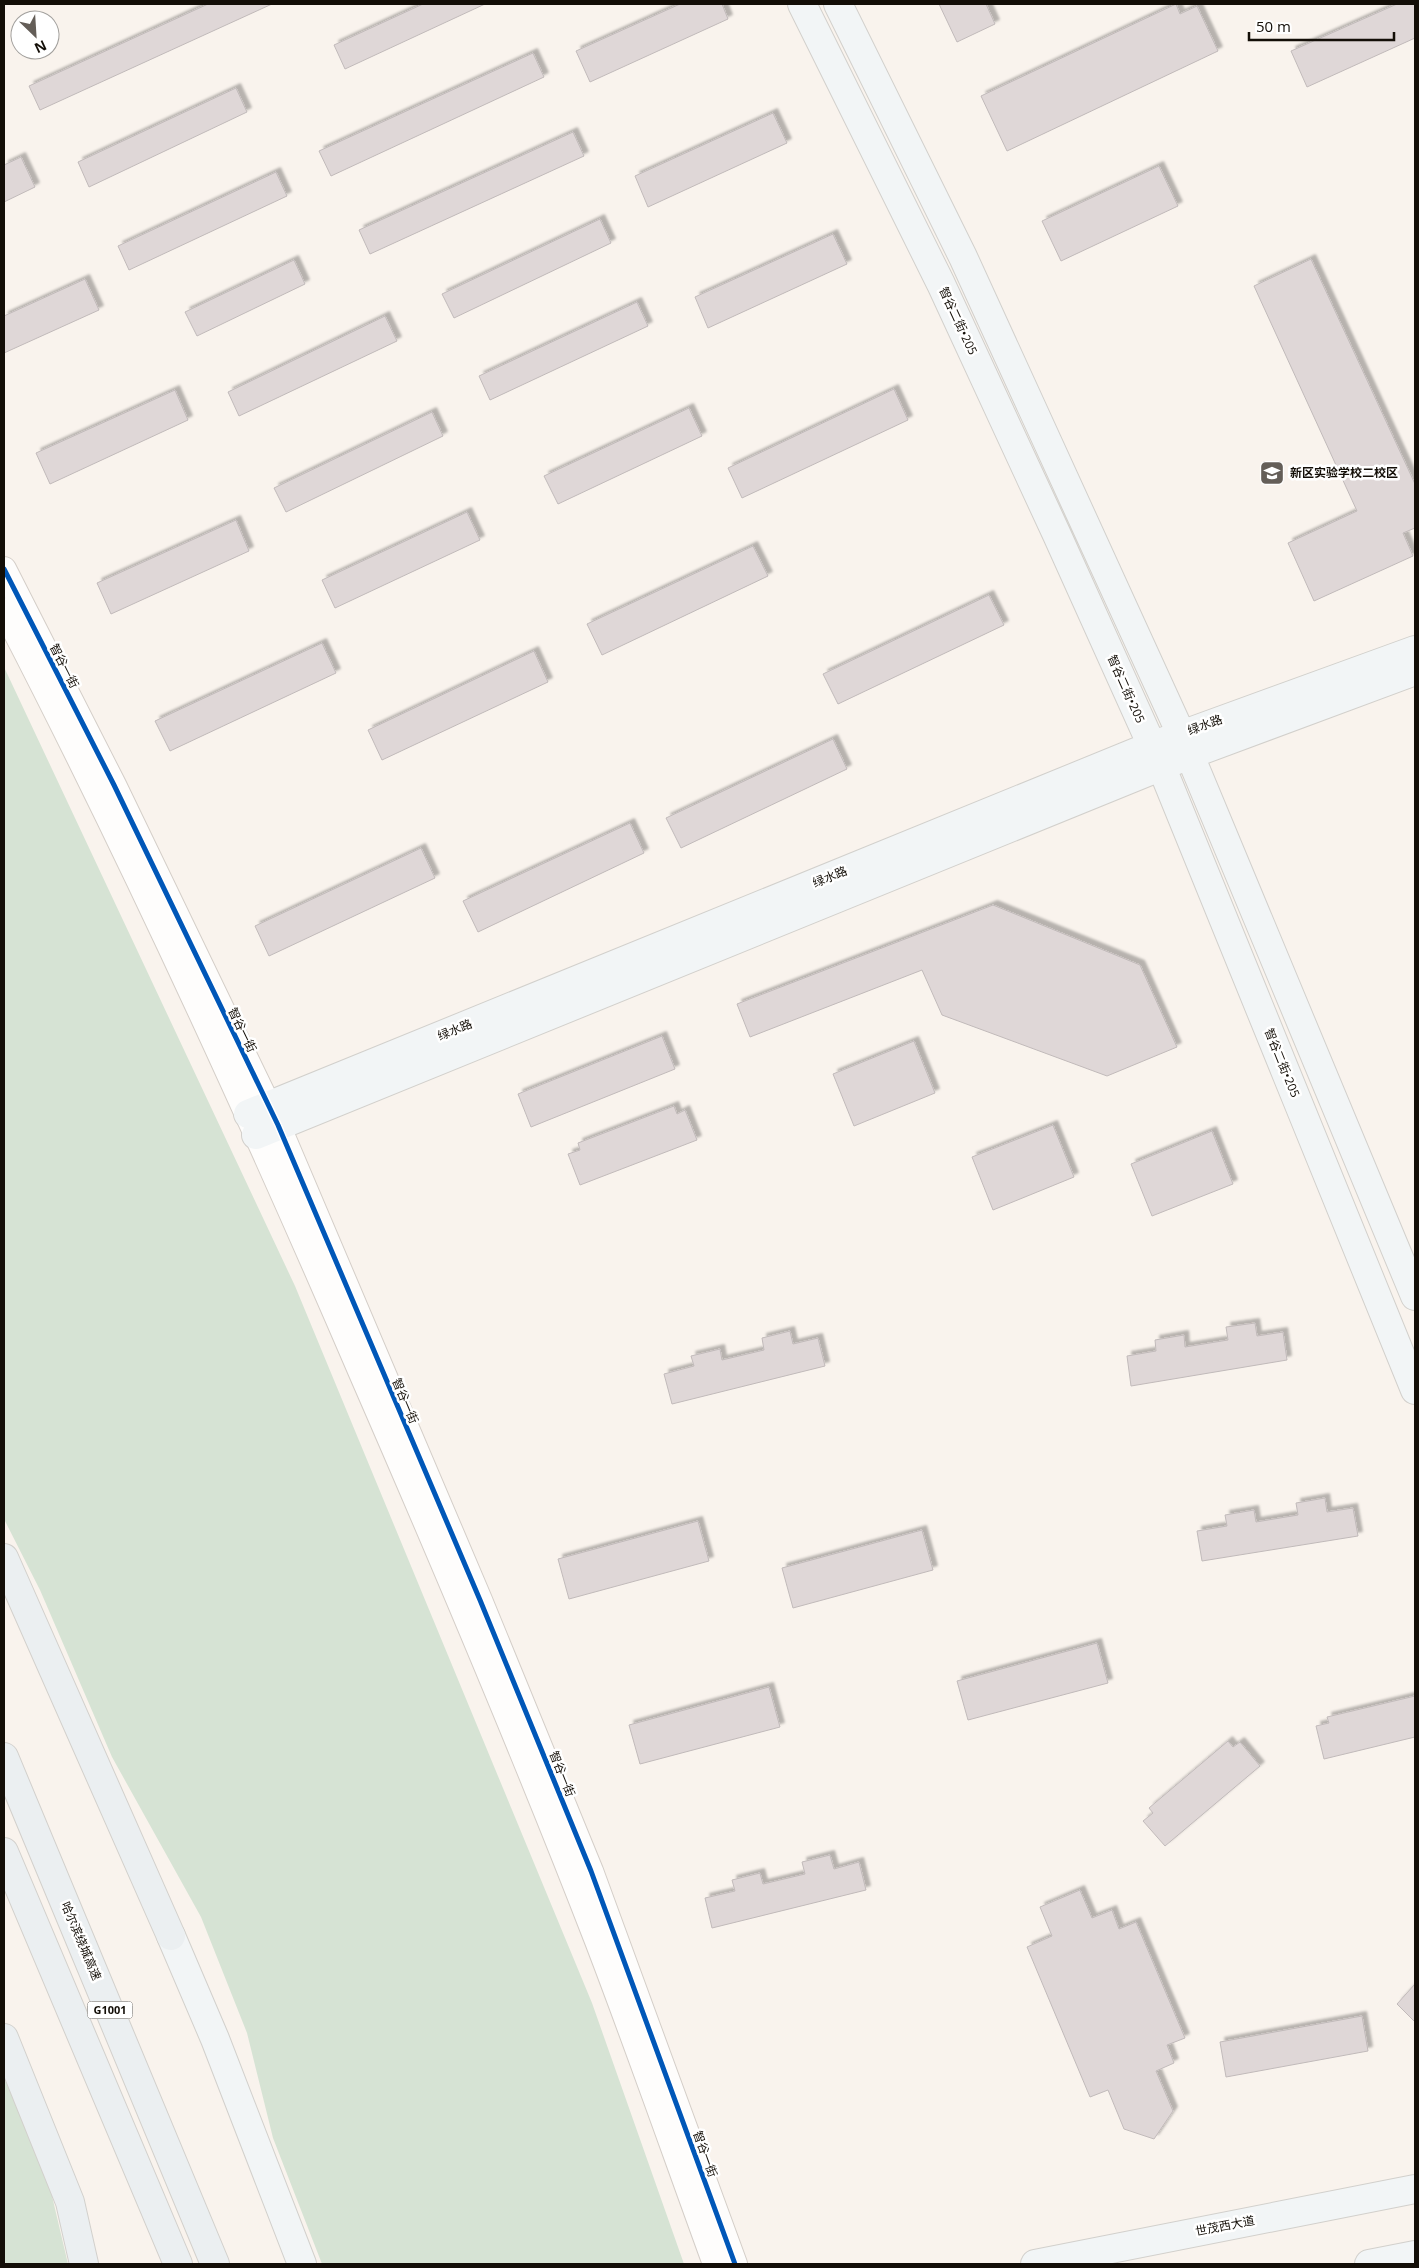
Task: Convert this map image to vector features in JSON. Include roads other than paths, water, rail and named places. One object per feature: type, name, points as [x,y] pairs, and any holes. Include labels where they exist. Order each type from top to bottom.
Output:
[{"type":"highway","points":[[4,1558],[171,1936]]},
{"type":"highway","name":"哈尔滨绕城高速","points":[[4,1757],[215,2264]]},
{"type":"highway","name":"G1001","points":[[4,1852],[178,2264]]},
{"type":"highway","points":[[4,2038],[70,2202],[84,2264]]},
{"type":"main road","name":"智谷二街•205","points":[[802,4],[941,284],[1057,535],[1156,757],[1415,1390]]},
{"type":"main road","points":[[838,4],[963,257],[1185,745],[1415,1296]]},
{"type":"main road","name":"绿水路","points":[[262,1120],[1415,650]]},
{"type":"main road","name":"绿水路","points":[[1185,745],[1415,671]]},
{"type":"main road","points":[[171,1936],[215,2040],[302,2264]]},
{"type":"main road","name":"世茂西大道","points":[[1035,2264],[1415,2189]]},
{"type":"main road","points":[[1369,2264],[1415,2255]]},
{"type":"street","name":"智谷一街","points":[[4,569],[114,785],[262,1120],[480,1600],[591,1871],[735,2264]]},
{"type":"street","name":"智谷一街","points":[[4,610],[151,907],[262,1120],[411,1488],[488,1669],[596,1940],[716,2264]]},
{"type":"place","name":"新区实验学校二校区","points":[[1272,473]]}]
